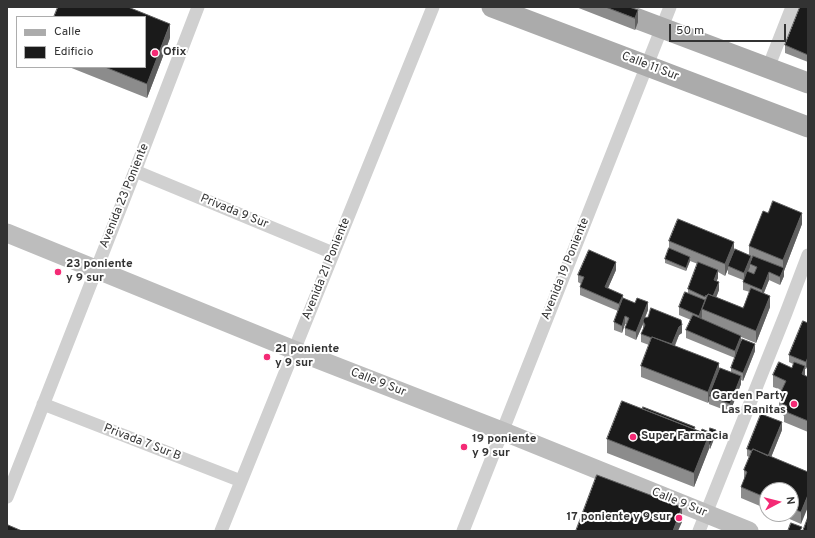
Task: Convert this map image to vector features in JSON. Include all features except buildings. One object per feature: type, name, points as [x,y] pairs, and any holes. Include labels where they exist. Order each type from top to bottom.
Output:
[{"type":"main road","name":"Calle 11 Sur","points":[[492,7],[808,127]]},
{"type":"main road","points":[[606,7],[808,83]]},
{"type":"street","name":"Avenida 23 Poniente","points":[[7,497],[136,171],[198,7]]},
{"type":"street","name":"Avenida 21 Poniente","points":[[221,531],[433,7]]},
{"type":"street","name":"Avenida 19 Poniente","points":[[462,531],[670,7]]},
{"type":"street","points":[[768,68],[792,7]]},
{"type":"street","name":"Privada 9 Sur","points":[[136,171],[333,253]]},
{"type":"street","name":"Calle 9 Sur","points":[[7,233],[294,350],[502,431],[702,522],[749,531]]},
{"type":"street","points":[[702,522],[808,255]]},
{"type":"street","name":"Privada 7 Sur B","points":[[43,404],[242,481]]},
{"type":"place","name":"Ofix","points":[[155,53]]},
{"type":"place","name":"23 poniente y 9 sur","points":[[58,272]]},
{"type":"place","name":"21 poniente y 9 sur","points":[[267,357]]},
{"type":"place","name":"Garden Party Las Ranitas","points":[[794,404]]},
{"type":"place","name":"Super Farmacia","points":[[633,437]]},
{"type":"place","name":"19 poniente y 9 sur","points":[[464,447]]},
{"type":"place","name":"17 poniente y 9 sur","points":[[679,518]]}]
